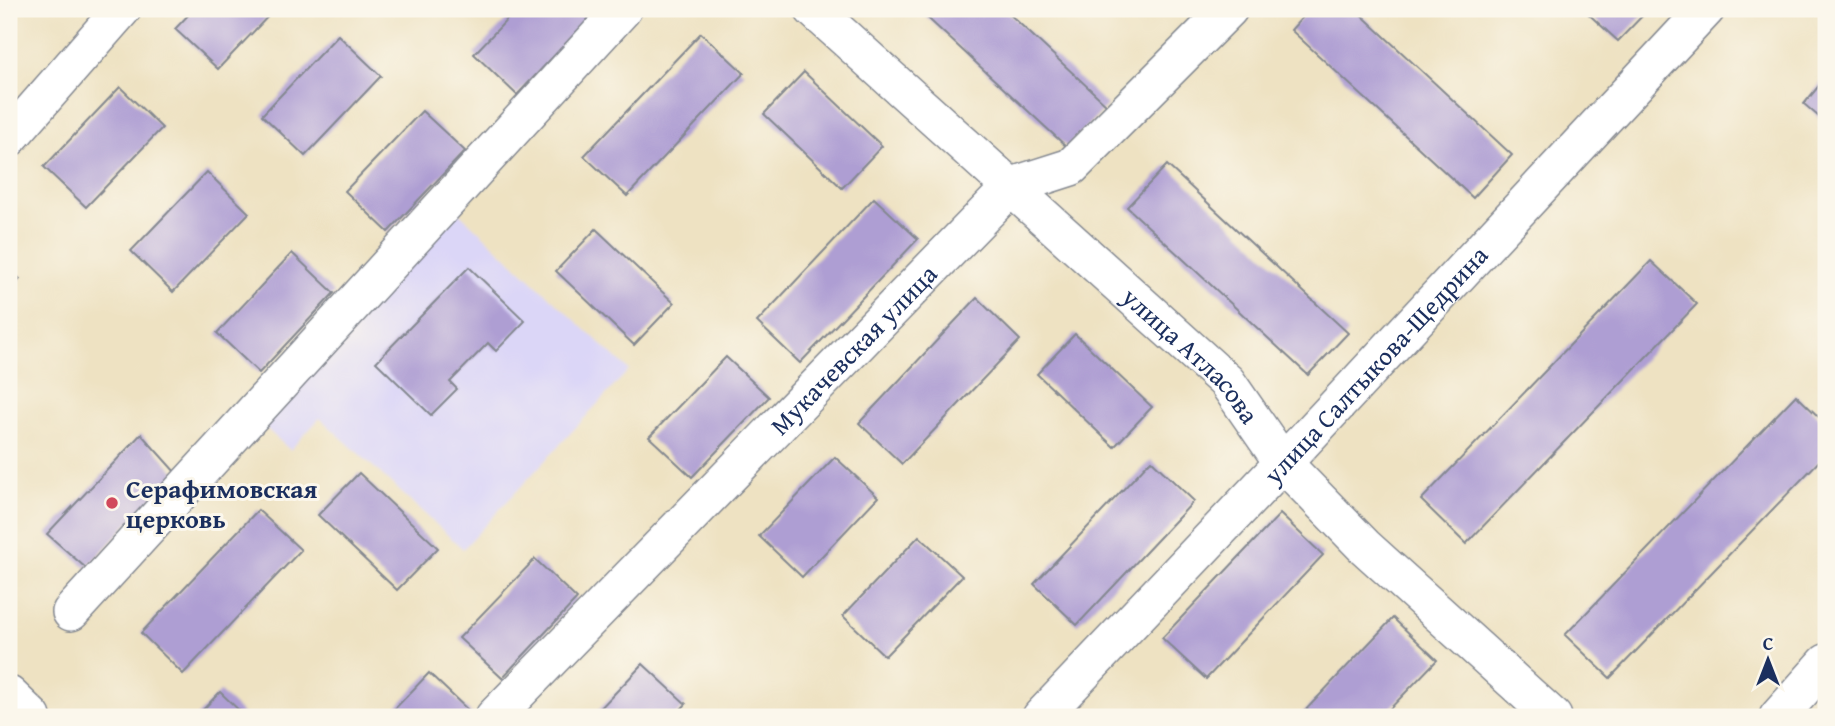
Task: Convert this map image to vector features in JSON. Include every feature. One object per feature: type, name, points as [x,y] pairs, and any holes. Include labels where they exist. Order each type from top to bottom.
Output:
[{"type":"street","points":[[9,138],[122,9]]},
{"type":"street","points":[[71,612],[623,9]]},
{"type":"street","name":"улица Атласова","points":[[813,9],[1227,382],[1283,463],[1364,546],[1553,717]]},
{"type":"street","name":"Мукачевская улица","points":[[494,717],[1012,186],[1071,167],[1229,9]]},
{"type":"street","name":"улица Салтыкова-Щедрина","points":[[1041,717],[1283,463],[1706,9]]},
{"type":"street","points":[[1778,717],[1826,663]]},
{"type":"street","points":[[9,695],[32,717]]},
{"type":"shaded area","points":[[455,209],[629,370],[463,549],[320,418],[290,450],[258,421]]},
{"type":"building","points":[[194,9],[275,9],[218,69],[175,29]]},
{"type":"building","points":[[517,9],[598,9],[517,95],[474,54]]},
{"type":"building","points":[[918,9],[1004,9],[1107,105],[1067,147]]},
{"type":"building","points":[[1310,9],[1355,9],[1512,155],[1473,198],[1291,30]]},
{"type":"building","points":[[1583,9],[1649,9],[1618,41]]},
{"type":"building","points":[[701,33],[744,73],[627,196],[584,156]]},
{"type":"building","points":[[338,35],[381,76],[305,156],[262,115]]},
{"type":"building","points":[[804,72],[882,146],[842,188],[764,114]]},
{"type":"building","points":[[1826,77],[1826,123],[1804,104]]},
{"type":"building","points":[[120,87],[162,128],[86,207],[44,167]]},
{"type":"building","points":[[422,111],[465,151],[388,232],[345,191]]},
{"type":"building","points":[[1167,165],[1348,333],[1308,375],[1127,207]]},
{"type":"building","points":[[207,172],[249,213],[173,292],[131,251]]},
{"type":"building","points":[[874,198],[918,239],[800,363],[757,322]]},
{"type":"building","points":[[596,229],[674,303],[634,345],[556,271]]},
{"type":"building","points":[[292,253],[334,293],[259,373],[217,333]]},
{"type":"building","points":[[1651,261],[1697,304],[1466,544],[1421,500]]},
{"type":"building","points":[[469,267],[525,321],[496,351],[488,343],[450,382],[457,389],[431,415],[376,362]]},
{"type":"building","points":[[9,269],[20,279],[9,291]]},
{"type":"building","points":[[977,298],[1020,340],[902,464],[859,423]]},
{"type":"building","points":[[1075,334],[1152,407],[1114,447],[1037,374]]},
{"type":"building","points":[[726,357],[769,397],[692,477],[649,437]]},
{"type":"building","points":[[1796,395],[1826,424],[1826,454],[1610,678],[1565,635]]},
{"type":"building","name":"Серафимовская церковь","points":[[141,434],[176,473],[86,568],[47,534]]},
{"type":"building","points":[[835,457],[878,497],[802,577],[759,536]]},
{"type":"building","points":[[1151,460],[1194,501],[1077,625],[1034,584]]},
{"type":"building","points":[[359,473],[438,548],[397,590],[318,515]]},
{"type":"building","points":[[258,510],[301,550],[183,674],[141,633]]},
{"type":"building","points":[[1280,514],[1323,555],[1206,679],[1162,638]]},
{"type":"building","points":[[919,536],[962,576],[885,656],[843,616]]},
{"type":"building","points":[[535,559],[577,599],[502,678],[459,638]]},
{"type":"building","points":[[1393,618],[1437,660],[1382,717],[1299,717]]},
{"type":"building","points":[[643,664],[686,704],[674,717],[592,717]]},
{"type":"building","points":[[429,673],[472,714],[468,717],[387,717]]},
{"type":"building","points":[[220,692],[246,717],[196,717]]},
{"type":"place","name":"Серафимовская церковь","points":[[112,503]]}]
